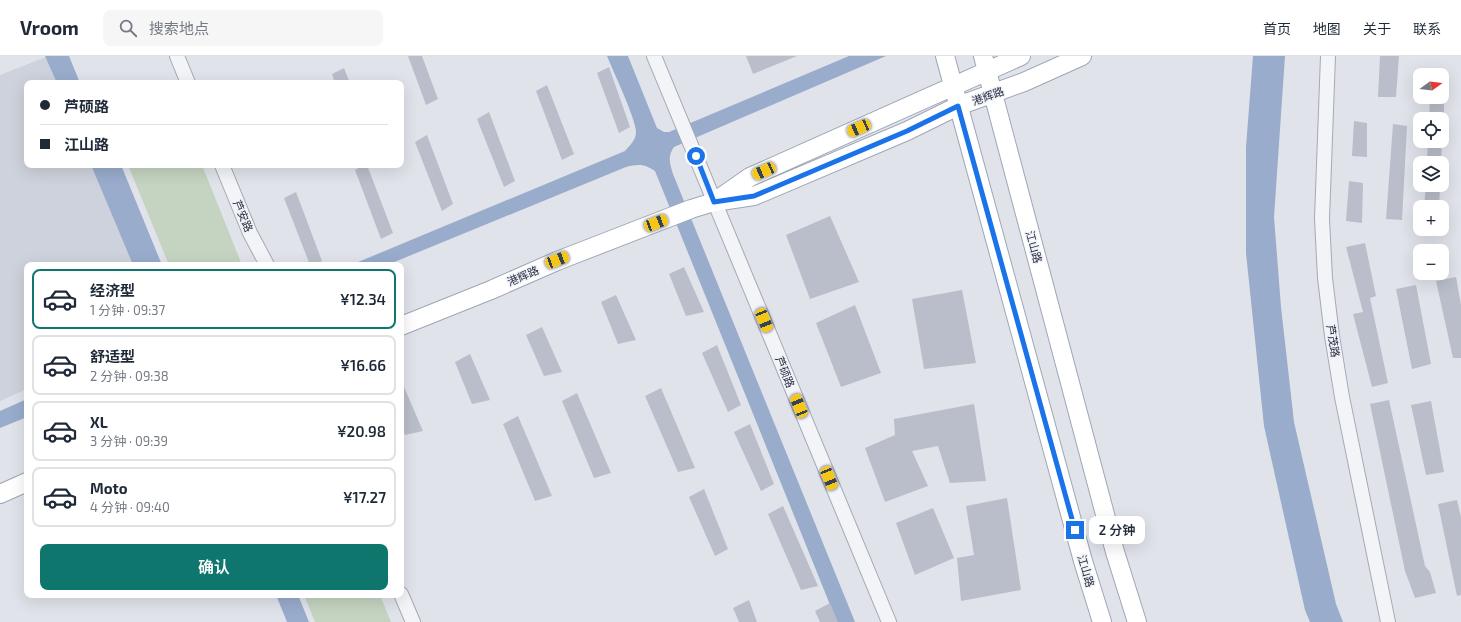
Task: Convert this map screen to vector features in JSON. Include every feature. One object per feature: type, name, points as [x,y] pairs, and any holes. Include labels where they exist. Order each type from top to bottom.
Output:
[{"type":"main road","name":"江山路","points":[[945,56],[1083,561],[1102,622]]},
{"type":"main road","name":"港辉路","points":[[714,202],[750,177],[952,86],[985,64],[1021,56]]},
{"type":"main road","name":"港辉路","points":[[404,325],[491,290],[557,260],[691,209],[714,202],[754,196],[907,131],[958,106],[993,94],[1082,56]]},
{"type":"main road","name":"江山路","points":[[985,64],[1113,544],[1137,622]]},
{"type":"main road","points":[[0,494],[24,483]]},
{"type":"street","points":[[177,56],[187,80]]},
{"type":"street","name":"芦硕路","points":[[654,56],[888,622]]},
{"type":"street","name":"芦茂路","points":[[1328,56],[1322,218],[1325,278],[1332,336],[1342,398],[1388,622]]},
{"type":"street","name":"芦安路","points":[[223,168],[250,233],[265,262]]},
{"type":"street","points":[[403,598],[413,622]]},
{"type":"shaded area","points":[[46,57],[56,80],[24,80],[24,168],[92,168],[132,262],[24,262],[24,390],[0,401],[0,75]]},
{"type":"green space","points":[[129,168],[203,168],[241,262],[168,262]]},
{"type":"green space","points":[[305,598],[381,598],[391,622],[315,622]]},
{"type":"water","points":[[45,56],[69,56],[79,80],[56,80]]},
{"type":"water","points":[[607,56],[628,56],[657,128],[664,132],[669,132],[849,56],[886,56],[674,147],[670,154],[670,164],[673,174],[855,622],[837,622],[655,171],[641,165],[626,167],[394,262],[358,262],[625,151],[635,138],[636,132],[628,106]]},
{"type":"water","points":[[1253,56],[1285,56],[1274,217],[1281,307],[1294,422],[1336,604],[1343,622],[1310,622],[1305,610],[1264,426],[1246,253],[1246,147]]},
{"type":"water","points":[[92,168],[122,168],[161,262],[132,262]]},
{"type":"water","points":[[24,400],[24,418],[0,428],[0,411]]},
{"type":"water","points":[[277,598],[299,598],[309,622],[287,622]]},
{"type":"building","points":[[408,56],[422,56],[438,99],[426,105]]},
{"type":"building","points":[[746,56],[797,56],[753,74]]},
{"type":"building","points":[[1380,56],[1399,56],[1396,97],[1378,97]]},
{"type":"building","points":[[609,67],[630,127],[619,133],[597,73]]},
{"type":"building","points":[[344,68],[349,80],[334,80],[332,74]]},
{"type":"building","points":[[547,85],[574,154],[562,160],[536,91]]},
{"type":"building","points":[[1430,104],[1444,104],[1444,112],[1429,112]]},
{"type":"building","points":[[489,112],[515,181],[504,187],[477,119]]},
{"type":"building","points":[[1354,121],[1367,123],[1367,157],[1352,156]]},
{"type":"building","points":[[1393,124],[1407,126],[1402,220],[1386,219]]},
{"type":"building","points":[[427,135],[453,204],[442,211],[415,142]]},
{"type":"building","points":[[1428,148],[1442,148],[1441,156],[1427,156]]},
{"type":"building","points":[[359,168],[368,168],[393,233],[381,239],[355,170]]},
{"type":"building","points":[[1349,181],[1363,183],[1362,223],[1346,221]]},
{"type":"building","points":[[296,192],[322,261],[309,262],[284,198]]},
{"type":"building","points":[[1425,192],[1440,192],[1439,200],[1425,200]]},
{"type":"building","points":[[830,216],[859,282],[810,299],[786,235]]},
{"type":"building","points":[[1365,243],[1376,296],[1370,298],[1388,383],[1372,387],[1353,314],[1363,312],[1346,247]]},
{"type":"building","points":[[684,267],[704,312],[686,316],[669,274]]},
{"type":"building","points":[[1456,277],[1461,305],[1461,358],[1453,358],[1436,281],[1449,280],[1449,278]]},
{"type":"building","points":[[1416,285],[1431,364],[1412,369],[1396,289]]},
{"type":"building","points":[[962,290],[976,363],[924,369],[912,299]]},
{"type":"building","points":[[616,295],[636,340],[618,344],[601,302]]},
{"type":"building","points":[[855,305],[881,373],[841,387],[816,323]]},
{"type":"building","points":[[542,327],[562,372],[544,376],[526,335]]},
{"type":"building","points":[[717,345],[741,405],[728,412],[702,353]]},
{"type":"building","points":[[470,354],[490,400],[472,404],[455,362]]},
{"type":"building","points":[[404,387],[423,431],[405,435],[404,432]]},
{"type":"building","points":[[661,388],[695,468],[678,472],[645,396]]},
{"type":"building","points":[[577,393],[611,473],[594,478],[562,401]]},
{"type":"building","points":[[1389,400],[1425,566],[1430,572],[1436,593],[1415,598],[1405,571],[1370,404]]},
{"type":"building","points":[[1431,401],[1444,472],[1426,475],[1411,405]]},
{"type":"building","points":[[974,404],[986,481],[950,483],[938,446],[912,451],[928,486],[885,502],[865,448],[895,435],[894,419]]},
{"type":"building","points":[[518,416],[552,496],[535,501],[503,424]]},
{"type":"building","points":[[750,424],[774,484],[761,491],[734,432]]},
{"type":"building","points":[[704,489],[728,549],[715,556],[689,497]]},
{"type":"building","points":[[1007,498],[1021,590],[961,601],[957,558],[974,555],[966,506]]},
{"type":"building","points":[[1457,500],[1461,517],[1461,595],[1457,596],[1438,504]]},
{"type":"building","points":[[783,506],[818,586],[801,590],[768,514]]},
{"type":"building","points":[[933,508],[954,558],[915,575],[896,523]]},
{"type":"building","points":[[749,600],[757,622],[739,622],[733,608]]},
{"type":"building","points":[[830,603],[838,622],[820,622],[815,611]]},
{"type":"route","points":[[696,156],[714,202],[754,196],[907,131],[958,106],[1075,530]]}]
